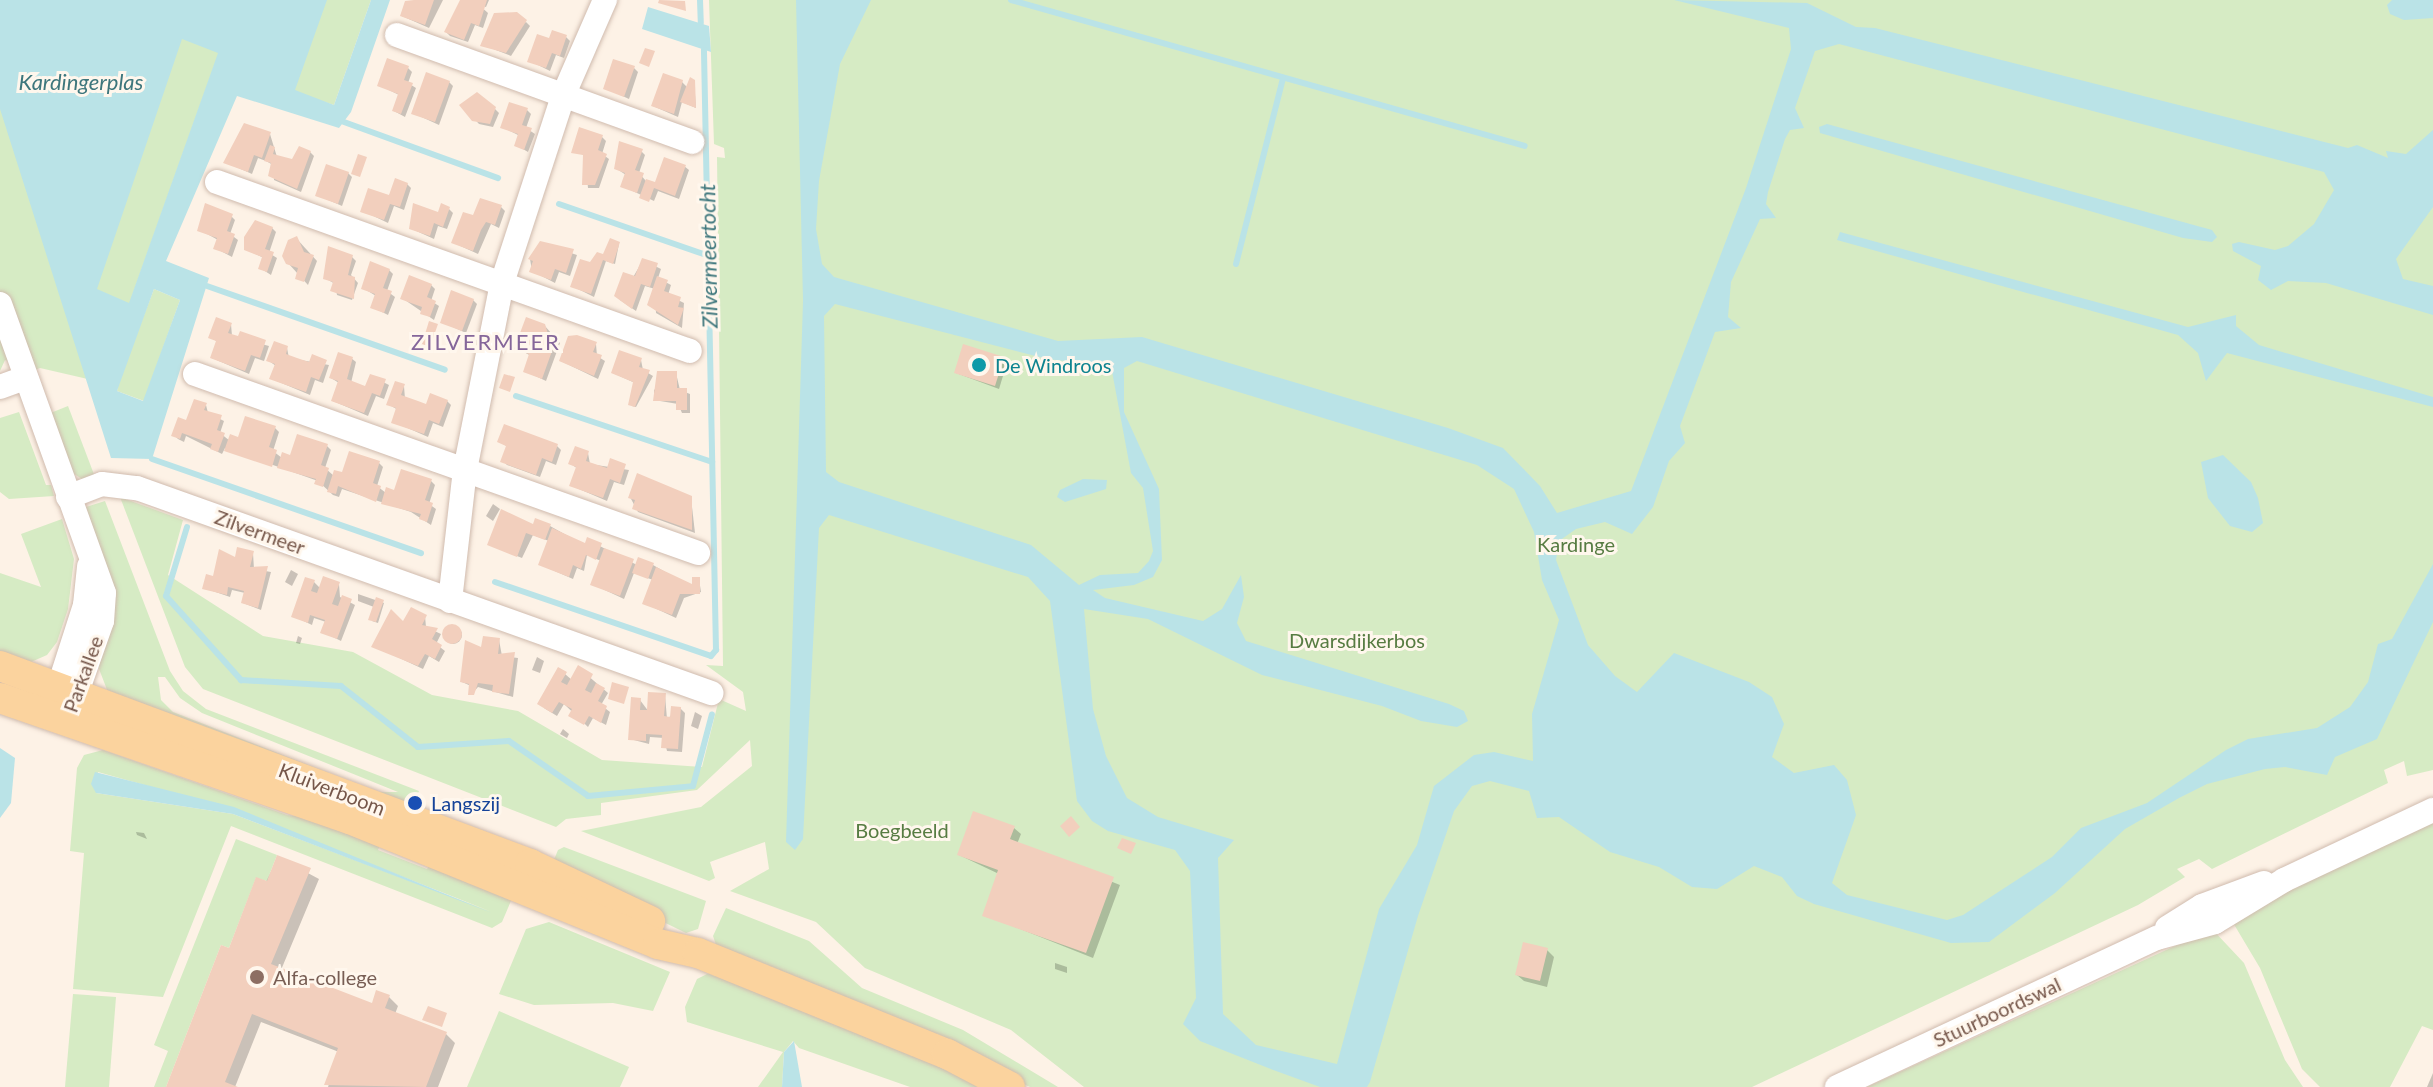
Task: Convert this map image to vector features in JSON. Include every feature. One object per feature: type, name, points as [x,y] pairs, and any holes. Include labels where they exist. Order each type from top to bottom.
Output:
[{"type":"main road","name":"Kluiverboom","points":[[0,666],[530,864],[661,926],[698,953]]},
{"type":"main road","name":"Kluiverboom","points":[[0,698],[350,819],[658,944],[698,953],[947,1054],[1010,1087]]},
{"type":"street","points":[[450,601],[465,470],[502,283],[563,96],[605,0]]},
{"type":"street","points":[[397,35],[692,142]]},
{"type":"street","points":[[217,182],[690,351]]},
{"type":"street","name":"Parkallee","points":[[0,304],[104,593],[104,612],[69,690],[66,721]]},
{"type":"street","points":[[195,374],[698,553]]},
{"type":"street","points":[[0,387],[25,378]]},
{"type":"street","name":"Zilvermeer","points":[[68,497],[102,484],[137,488],[711,693]]},
{"type":"street","name":"Stuurboordswal","points":[[1837,1087],[2157,938],[2215,922],[2284,880],[2433,810]]},
{"type":"green space","name":"Kardingerplas","points":[[0,0],[371,0],[334,105],[214,66],[132,296],[133,344],[154,289],[180,300],[144,401],[117,391],[118,386],[40,368],[32,371],[5,360],[0,371]]},
{"type":"green space","name":"Kardinge","points":[[709,0],[2433,0],[2433,770],[2407,776],[2404,761],[2384,770],[2388,783],[2212,869],[2199,859],[2177,869],[2185,877],[2138,905],[1752,1087],[1084,1087],[1011,1030],[865,968],[816,922],[730,891],[769,869],[765,842],[710,862],[715,878],[709,881],[581,831],[701,807],[752,766],[750,740],[697,790],[601,803],[601,815],[566,819],[556,827],[203,689],[185,667],[120,497],[183,520],[168,575],[263,636],[353,652],[432,695],[518,711],[602,760],[702,767],[719,699],[746,711],[743,692],[706,665],[723,666],[717,157],[725,158],[724,148],[714,144]]},
{"type":"green space","points":[[68,406],[95,477],[82,479],[71,472],[48,414]]},
{"type":"green space","points":[[19,412],[46,485],[51,485],[54,496],[9,499],[0,492],[0,418]]},
{"type":"green space","points":[[105,501],[170,671],[183,691],[206,709],[419,791],[414,805],[377,799],[109,695],[96,661],[111,609],[111,586],[86,507]],"holes":[[[158,677],[165,677],[180,698],[202,713],[398,792],[377,792],[173,712],[161,700]]]},
{"type":"green space","points":[[62,519],[74,559],[68,609],[57,642],[47,655],[31,662],[0,653],[0,573],[41,587],[21,534]]},
{"type":"green space","points":[[103,750],[287,815],[336,821],[380,845],[378,850],[427,869],[430,865],[516,889],[502,922],[492,928],[231,826],[163,997],[73,989],[84,853],[70,851],[77,768],[84,755]],"holes":[[[98,772],[234,810],[492,912],[233,814],[96,793]]]},
{"type":"green space","points":[[2433,821],[2433,1030],[2422,1026],[2390,1087],[2320,1087],[2302,1069],[2260,968],[2229,916]]},
{"type":"green space","points":[[236,839],[277,855],[267,881],[256,878],[229,948],[221,945],[166,1087],[154,1087],[168,1051],[154,1045]]},
{"type":"green space","points":[[564,847],[706,901],[698,929],[686,933],[551,867],[558,850]]},
{"type":"green space","points":[[726,908],[809,941],[862,988],[963,1030],[1058,1087],[1030,1087],[717,948],[713,936]]},
{"type":"green space","points":[[549,922],[670,972],[653,1011],[613,1003],[534,1005],[499,994],[526,929]]},
{"type":"green space","points":[[2212,929],[2244,963],[2285,1060],[2303,1087],[1867,1087]]},
{"type":"green space","points":[[709,973],[914,1053],[986,1087],[910,1087],[799,1048],[793,1041],[784,1052],[782,1087],[758,1087],[783,1052],[687,1022],[685,1007],[697,979]]},
{"type":"green space","points":[[73,994],[116,997],[109,1087],[65,1087]]},
{"type":"green space","points":[[499,1011],[629,1067],[620,1087],[467,1087]]},
{"type":"water","name":"Kardingerplas","points":[[0,0],[327,0],[295,90],[334,105],[371,0],[390,0],[351,112],[339,128],[237,96],[166,261],[209,278],[152,459],[111,458],[0,109]],"holes":[[[182,39],[218,53],[129,303],[97,289]],[[154,289],[180,300],[143,401],[117,391]]]},
{"type":"water","points":[[796,0],[871,0],[840,64],[819,181],[816,229],[822,264],[834,277],[1058,341],[1142,337],[1448,428],[1503,448],[1540,486],[1557,513],[1631,491],[1746,188],[1791,49],[1789,28],[1674,0],[1807,3],[1856,27],[1875,28],[2348,148],[2357,145],[2388,158],[2386,151],[2406,154],[2433,130],[2433,207],[2396,259],[2403,279],[2433,286],[2433,315],[2326,283],[2288,281],[2271,290],[2258,280],[2261,266],[2233,251],[2232,244],[2239,242],[2275,250],[2288,246],[2314,224],[2334,190],[2324,172],[1839,44],[1815,51],[1795,108],[1804,128],[1790,130],[1768,192],[1766,204],[1776,218],[1760,219],[1731,282],[1728,317],[1741,328],[1715,332],[1680,426],[1685,443],[1669,461],[1653,507],[1632,534],[1605,522],[1576,529],[1559,541],[1556,560],[1588,645],[1615,676],[1637,692],[1674,653],[1749,682],[1772,697],[1784,724],[1772,757],[1794,773],[1834,765],[1847,780],[1856,815],[1832,883],[1847,895],[1947,920],[1963,915],[2052,857],[2081,828],[2147,803],[2226,750],[2248,739],[2317,728],[2350,707],[2368,682],[2378,644],[2392,639],[2433,564],[2433,622],[2377,739],[2335,757],[2327,775],[2285,767],[2265,769],[2207,784],[2179,798],[2125,829],[2055,893],[1989,942],[1951,943],[1814,904],[1797,896],[1782,877],[1754,866],[1717,889],[1692,887],[1659,867],[1610,852],[1559,817],[1537,818],[1529,791],[1490,781],[1472,786],[1454,811],[1418,916],[1370,1082],[1367,1087],[1320,1087],[1200,1041],[1183,1024],[1196,998],[1190,871],[1175,850],[1108,831],[1092,821],[1077,801],[1050,601],[1028,577],[829,515],[819,528],[803,839],[795,850],[786,842],[803,301]],"holes":[[[835,304],[1047,359],[1111,366],[1131,473],[1143,488],[1153,551],[1149,561],[1138,573],[1100,575],[1079,585],[1031,545],[839,482],[826,472],[824,316]],[[1137,361],[1477,465],[1514,489],[1534,532],[1542,580],[1559,620],[1532,714],[1533,761],[1494,752],[1474,755],[1434,786],[1417,845],[1379,909],[1337,1064],[1256,1045],[1223,1014],[1218,858],[1234,840],[1158,817],[1127,798],[1106,756],[1093,709],[1084,609],[1148,619],[1262,675],[1382,706],[1421,721],[1457,727],[1468,721],[1464,711],[1449,704],[1246,641],[1237,623],[1244,597],[1241,575],[1222,609],[1203,621],[1105,598],[1093,590],[1134,585],[1153,577],[1162,560],[1159,489],[1124,412],[1124,368]]]},
{"type":"water","points":[[2392,0],[2433,0],[2433,18],[2404,20],[2390,14],[2387,5]]},
{"type":"water","points":[[648,7],[709,26],[711,52],[642,29]]},
{"type":"water","points":[[1827,124],[2212,230],[2217,237],[2212,242],[2183,238],[1820,133],[1819,127]]},
{"type":"water","points":[[1840,232],[2188,327],[2236,315],[2236,326],[2259,345],[2433,397],[2433,407],[2227,353],[2206,381],[2198,353],[2178,335],[1837,240]]},
{"type":"water","points":[[2223,455],[2251,482],[2258,498],[2263,523],[2252,532],[2230,526],[2208,498],[2201,462]]},
{"type":"water","points":[[1083,479],[1107,480],[1106,489],[1065,502],[1057,497],[1060,490]]},
{"type":"water","points":[[0,748],[15,758],[11,803],[0,818]]},
{"type":"water","points":[[95,772],[234,807],[492,913],[233,814],[96,793],[91,784]]},
{"type":"water","points":[[794,1041],[802,1087],[782,1087],[784,1052]]},
{"type":"building","points":[[434,0],[425,25],[400,16],[405,1]]},
{"type":"building","points":[[460,0],[487,0],[479,26],[471,23],[464,40],[444,32]]},
{"type":"building","points":[[659,0],[685,1],[686,11],[658,3]]},
{"type":"building","points":[[517,12],[527,20],[506,53],[480,46],[494,13]]},
{"type":"building","points":[[552,30],[567,35],[560,56],[552,53],[546,68],[527,62],[537,34],[549,38]]},
{"type":"building","points":[[645,48],[655,51],[649,67],[639,63]]},
{"type":"building","points":[[387,58],[409,66],[404,80],[413,83],[401,114],[392,111],[398,94],[377,86]]},
{"type":"building","points":[[613,59],[635,66],[624,97],[603,89]]},
{"type":"building","points":[[426,72],[450,81],[435,122],[411,114]]},
{"type":"building","points":[[663,73],[683,80],[674,114],[651,106]]},
{"type":"building","points":[[690,77],[695,80],[696,108],[680,102]]},
{"type":"building","points":[[477,92],[496,107],[490,124],[472,121],[459,105]]},
{"type":"building","points":[[509,102],[528,108],[522,125],[532,128],[524,150],[514,146],[518,134],[500,128]]},
{"type":"building","points":[[244,123],[271,132],[262,158],[254,155],[248,172],[223,163]]},
{"type":"building","points":[[579,127],[603,135],[598,150],[607,154],[595,185],[582,185],[583,155],[571,153]]},
{"type":"building","points":[[619,141],[643,149],[635,170],[644,173],[637,193],[620,187],[625,173],[614,169]]},
{"type":"building","points":[[270,145],[275,147],[273,154],[292,159],[299,146],[311,151],[297,189],[268,176],[271,163],[264,161]]},
{"type":"building","points":[[358,154],[367,157],[360,177],[351,174]]},
{"type":"building","points":[[664,157],[686,165],[675,196],[654,188],[649,202],[639,198],[646,179],[655,182]]},
{"type":"building","points":[[326,164],[349,172],[338,204],[315,196]]},
{"type":"building","points":[[395,178],[408,183],[400,207],[390,204],[384,220],[360,212],[368,188],[389,195]]},
{"type":"building","points":[[480,198],[502,205],[495,225],[486,222],[473,251],[451,243],[463,212],[473,215]]},
{"type":"building","points":[[205,203],[233,214],[227,231],[235,234],[228,254],[213,249],[217,238],[197,231]]},
{"type":"building","points":[[413,203],[438,212],[441,203],[450,207],[443,227],[434,223],[430,236],[409,229]]},
{"type":"building","points":[[255,220],[273,227],[265,249],[274,252],[267,272],[258,269],[262,257],[244,250],[244,237]]},
{"type":"building","points":[[297,236],[304,252],[314,255],[304,282],[295,279],[298,268],[286,264],[282,256],[288,240]]},
{"type":"building","points":[[610,238],[620,242],[613,264],[603,260],[591,294],[570,287],[580,259],[590,262],[597,252],[603,254]]},
{"type":"building","points":[[540,241],[574,249],[566,273],[555,269],[551,280],[529,272],[533,261],[528,259]]},
{"type":"building","points":[[328,246],[353,255],[348,275],[355,277],[354,299],[330,291],[333,282],[323,279]]},
{"type":"building","points":[[642,258],[658,263],[650,287],[641,284],[632,309],[614,296],[623,272],[635,276]]},
{"type":"building","points":[[370,261],[390,269],[383,288],[392,291],[384,313],[370,308],[375,294],[361,289]]},
{"type":"building","points":[[409,275],[432,284],[427,297],[436,301],[430,317],[420,314],[422,307],[400,299]]},
{"type":"building","points":[[657,276],[668,280],[664,291],[681,297],[678,307],[684,308],[678,325],[647,305]]},
{"type":"building","points":[[451,290],[474,299],[462,331],[440,323]]},
{"type":"building","points":[[216,317],[232,323],[228,333],[238,336],[240,331],[266,340],[260,358],[251,355],[245,371],[210,358],[216,341],[208,338]]},
{"type":"building","points":[[526,317],[545,324],[548,334],[557,337],[542,379],[523,372],[529,354],[514,349]]},
{"type":"building","points":[[429,321],[438,324],[430,347],[422,344]]},
{"type":"building","points":[[577,335],[597,342],[593,352],[602,355],[594,376],[559,361],[568,336]]},
{"type":"building","points":[[274,341],[288,346],[286,354],[297,358],[309,362],[312,354],[327,360],[319,380],[311,377],[306,392],[269,379],[275,364],[266,361]]},
{"type":"building","name":"De Windroos","points":[[963,344],[1004,357],[995,386],[954,373]]},
{"type":"building","points":[[619,350],[642,358],[639,367],[650,370],[635,407],[628,405],[633,382],[611,373]]},
{"type":"building","points":[[338,352],[353,357],[347,379],[365,386],[370,374],[386,379],[380,396],[372,393],[364,413],[331,401],[338,381],[329,378]]},
{"type":"building","points":[[657,371],[677,371],[677,388],[687,388],[687,410],[676,410],[676,401],[653,401]]},
{"type":"building","points":[[504,374],[515,377],[510,392],[499,388]]},
{"type":"building","points":[[395,381],[405,384],[401,395],[426,404],[430,393],[448,400],[439,424],[429,420],[424,434],[391,423],[396,408],[386,405]]},
{"type":"building","points":[[194,399],[207,403],[204,410],[222,415],[217,430],[225,433],[218,452],[210,449],[212,444],[182,433],[180,439],[171,436],[178,417],[186,420]]},
{"type":"building","points":[[245,416],[276,426],[269,447],[277,450],[272,467],[224,451],[230,434],[238,437]]},
{"type":"building","points":[[504,424],[558,444],[552,462],[542,458],[536,475],[500,462],[506,446],[497,442]]},
{"type":"building","points":[[297,434],[328,444],[321,465],[329,468],[323,487],[314,484],[316,479],[277,468],[282,452],[290,455]]},
{"type":"building","points":[[575,446],[589,451],[586,461],[607,468],[610,458],[626,464],[620,483],[610,479],[603,498],[569,486],[576,467],[568,464]]},
{"type":"building","points":[[349,451],[380,461],[373,483],[381,486],[376,502],[338,486],[336,494],[327,492],[334,470],[342,472]]},
{"type":"building","points":[[401,469],[432,479],[425,500],[433,503],[427,522],[419,519],[421,514],[381,504],[386,487],[394,490]]},
{"type":"building","points":[[637,473],[692,496],[692,530],[632,509],[635,500],[628,498]]},
{"type":"building","points":[[501,509],[533,524],[535,518],[551,524],[545,540],[526,533],[517,557],[487,545]]},
{"type":"building","points":[[552,528],[585,543],[587,537],[602,543],[596,560],[586,555],[581,569],[573,565],[569,577],[538,565]]},
{"type":"building","points":[[237,547],[254,551],[250,567],[268,566],[258,608],[241,603],[244,591],[228,587],[227,595],[202,589],[206,574],[213,576],[219,549],[235,557]]},
{"type":"building","points":[[604,548],[634,559],[620,596],[590,585]]},
{"type":"building","points":[[638,557],[654,563],[648,579],[632,573]]},
{"type":"building","points":[[656,567],[692,584],[692,577],[700,577],[700,594],[680,594],[672,615],[642,604]]},
{"type":"building","points":[[323,576],[340,582],[332,604],[338,606],[342,595],[352,599],[337,639],[320,633],[325,620],[310,615],[308,623],[291,617],[305,577],[315,580],[311,591],[317,593]]},
{"type":"building","points":[[376,597],[384,600],[376,622],[368,620]]},
{"type":"building","points":[[411,607],[427,615],[422,625],[438,628],[432,639],[442,645],[435,659],[425,654],[418,666],[371,647],[391,609],[403,621]]},
{"type":"building","points":[[452,624],[459,627],[462,634],[459,641],[452,644],[445,641],[442,634],[445,627]]},
{"type":"building","points":[[483,636],[500,638],[498,654],[515,652],[509,694],[492,692],[493,685],[478,683],[474,695],[468,695],[469,684],[460,682],[465,640],[481,647]]},
{"type":"building","points":[[578,665],[593,674],[585,690],[591,693],[596,683],[605,688],[598,701],[607,706],[601,723],[589,716],[584,725],[568,716],[572,709],[559,702],[552,713],[537,704],[558,667],[567,672],[561,682],[567,685]]},
{"type":"building","points":[[612,682],[629,687],[624,704],[608,699]]},
{"type":"building","points":[[648,692],[666,693],[664,716],[670,717],[671,706],[681,707],[678,749],[661,748],[662,735],[646,734],[646,741],[628,740],[631,697],[641,698],[640,710],[647,710]]},
{"type":"building","points":[[973,811],[1015,826],[1010,839],[1114,877],[1086,953],[982,916],[998,870],[957,855]]},
{"type":"building","points":[[1071,816],[1080,827],[1069,837],[1060,826]]},
{"type":"building","points":[[1122,838],[1136,843],[1131,854],[1117,848]]},
{"type":"building","name":"Alfa-college","points":[[277,855],[311,868],[271,964],[372,1003],[376,990],[390,995],[385,1008],[447,1032],[426,1087],[324,1085],[338,1048],[252,1014],[225,1082],[238,1087],[166,1087],[221,945],[229,948],[256,877],[267,881]]},
{"type":"building","points":[[1523,942],[1548,948],[1540,981],[1515,975]]},
{"type":"building","points":[[428,1006],[447,1013],[442,1027],[422,1020]]},
{"type":"waterway","name":"Zilvermeertocht","points":[[700,0],[701,23]]},
{"type":"waterway","points":[[1011,0],[1525,146]]},
{"type":"waterway","points":[[495,582],[711,656],[716,650],[704,50]]},
{"type":"waterway","points":[[1236,264],[1283,78]]},
{"type":"waterway","points":[[344,122],[498,178]]},
{"type":"waterway","points":[[559,204],[709,256]]},
{"type":"waterway","points":[[207,286],[445,370]]},
{"type":"waterway","points":[[516,396],[712,462]]},
{"type":"waterway","points":[[152,459],[421,553]]},
{"type":"waterway","points":[[187,527],[166,596],[241,680],[341,686],[418,747],[509,741],[588,796],[693,786],[712,714]]},
{"type":"place","name":"De Windroos","points":[[979,365]]},
{"type":"place","name":"Langszij","points":[[415,803]]},
{"type":"place","name":"Alfa-college","points":[[257,977]]},
{"type":"district","name":"ZILVERMEER","points":[[486,342]]},
{"type":"park label","name":"Dwarsdijkerbos","points":[[1357,640]]},
{"type":"park label","name":"Boegbeeld","points":[[902,830]]}]
